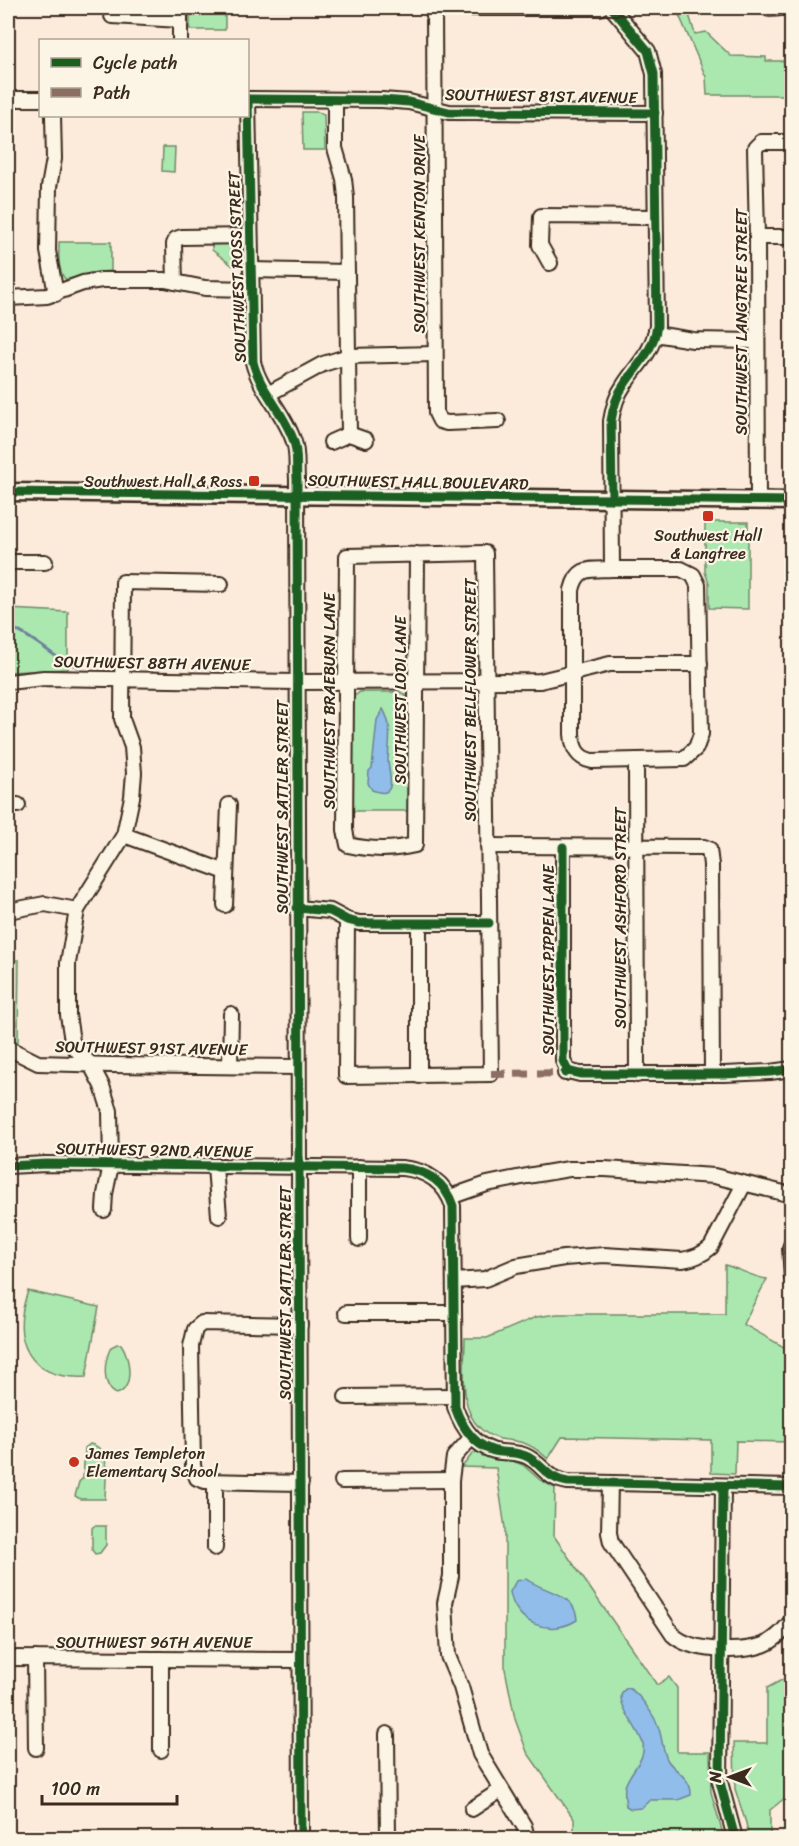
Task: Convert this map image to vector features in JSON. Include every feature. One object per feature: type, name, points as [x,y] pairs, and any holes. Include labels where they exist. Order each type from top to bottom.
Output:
[{"type":"main road","name":"SOUTHWEST HALL BOULEVARD","points":[[8,492],[792,501]]},
{"type":"street","name":"SOUTHWEST KENTON DRIVE","points":[[498,421],[447,423],[437,418],[434,8],[600,8]]},
{"type":"street","points":[[612,8],[648,51],[654,74],[656,217],[655,334],[644,359],[622,387],[611,421],[612,569]]},
{"type":"street","points":[[112,16],[180,14],[180,39]]},
{"type":"street","points":[[8,99],[39,99]]},
{"type":"street","name":"SOUTHWEST 81ST AVENUE","points":[[249,99],[410,102],[449,112],[655,113]]},
{"type":"street","points":[[335,100],[335,148],[344,179],[346,197],[349,434]]},
{"type":"street","points":[[53,117],[54,159],[49,187],[48,251],[56,294]]},
{"type":"street","name":"SOUTHWEST ROSS STREET","points":[[248,117],[252,362],[261,384],[285,422],[295,443],[297,495]]},
{"type":"street","name":"SOUTHWEST LANGTREE STREET","points":[[758,501],[758,237],[754,153],[757,145],[767,141],[792,142]]},
{"type":"street","points":[[550,263],[540,245],[541,216],[656,217]]},
{"type":"street","points":[[175,282],[174,244],[177,239],[250,236]]},
{"type":"street","points":[[758,237],[792,237]]},
{"type":"street","points":[[251,270],[347,272]]},
{"type":"street","points":[[8,298],[47,296],[92,280],[165,280],[205,288],[251,289]]},
{"type":"street","points":[[655,334],[693,340],[758,341]]},
{"type":"street","points":[[268,394],[323,364],[349,356],[435,354]]},
{"type":"street","points":[[331,442],[349,434],[366,440]]},
{"type":"street","name":"SOUTHWEST SATTLER STREET","points":[[297,495],[301,1839]]},
{"type":"street","name":"SOUTHWEST BELLFLOWER STREET","points":[[417,554],[485,553],[489,923]]},
{"type":"street","name":"SOUTHWEST BRAEBURN LANE","points":[[415,845],[402,848],[360,848],[348,845],[345,830],[346,680],[347,556],[417,554]]},
{"type":"street","name":"SOUTHWEST LODI LANE","points":[[415,845],[417,554]]},
{"type":"street","points":[[8,562],[45,562]]},
{"type":"street","points":[[612,569],[681,569],[693,575],[698,585],[701,734],[696,748],[684,759],[587,760],[575,751],[572,734],[574,582],[582,571],[612,569]]},
{"type":"street","points":[[104,1210],[111,1165],[110,1111],[92,1065],[75,1048],[69,1015],[68,963],[78,910],[124,835],[132,797],[134,772],[132,747],[122,719],[123,582],[221,584]]},
{"type":"street","name":"SOUTHWEST 88TH AVENUE","points":[[8,682],[44,678],[297,682],[540,681],[610,664],[700,664]]},
{"type":"street","name":"SOUTHWEST ASHFORD STREET","points":[[636,761],[637,1075]]},
{"type":"street","points":[[225,905],[229,805]]},
{"type":"street","points":[[124,835],[226,872]]},
{"type":"street","points":[[488,846],[704,847],[709,849],[712,1074]]},
{"type":"street","name":"SOUTHWEST PIPPEN LANE","points":[[563,847],[563,1061],[567,1072],[574,1074],[637,1075]]},
{"type":"street","points":[[8,911],[45,904],[78,910]]},
{"type":"street","points":[[297,908],[330,911],[358,923],[489,923],[491,1074],[346,1076],[347,920]]},
{"type":"street","points":[[419,924],[419,1076]]},
{"type":"street","points":[[230,1066],[231,1014]]},
{"type":"street","name":"SOUTHWEST 91ST AVENUE","points":[[8,1047],[38,1063],[298,1067]]},
{"type":"street","points":[[637,1075],[770,1072],[792,1069]]},
{"type":"street","name":"SOUTHWEST 92ND AVENUE","points":[[8,1166],[46,1164],[402,1168],[418,1170],[433,1177],[450,1197]]},
{"type":"street","points":[[215,1167],[219,1216]]},
{"type":"street","points":[[358,1167],[359,1239]]},
{"type":"street","points":[[792,1195],[714,1176],[569,1169],[487,1184],[450,1197],[453,1218],[454,1396],[458,1417],[472,1437],[493,1450],[519,1453],[554,1479],[568,1482],[792,1487]]},
{"type":"street","points":[[454,1281],[485,1279],[516,1266],[564,1258],[604,1255],[682,1260],[693,1258],[711,1247],[744,1184]]},
{"type":"street","points":[[792,1243],[790,1248],[792,1278]]},
{"type":"street","points":[[346,1313],[454,1313]]},
{"type":"street","points":[[300,1325],[202,1323],[195,1329],[191,1346],[193,1466],[197,1478],[215,1482],[301,1483]]},
{"type":"street","points":[[346,1398],[454,1396]]},
{"type":"street","points":[[472,1437],[454,1457],[450,1480],[451,1576],[445,1603],[448,1656],[461,1687],[480,1754],[524,1826],[527,1839]]},
{"type":"street","points":[[342,1481],[450,1480]]},
{"type":"street","points":[[215,1482],[215,1548]]},
{"type":"street","points":[[610,1483],[609,1533],[615,1552],[680,1642],[693,1647],[722,1649],[763,1645],[780,1634],[792,1620]]},
{"type":"street","points":[[723,1486],[720,1782],[735,1839]]},
{"type":"street","name":"SOUTHWEST 96TH AVENUE","points":[[8,1658],[300,1660]]},
{"type":"street","points":[[35,1658],[36,1748]]},
{"type":"street","points":[[160,1659],[160,1750]]},
{"type":"street","points":[[387,1734],[388,1839]]},
{"type":"street","points":[[472,1809],[501,1790]]},
{"type":"green space","points":[[190,8],[225,8],[225,30],[190,30]]},
{"type":"green space","points":[[676,8],[687,8],[695,34],[706,32],[731,56],[766,57],[766,61],[791,61],[791,95],[707,95],[706,77]]},
{"type":"green space","points":[[302,112],[318,112],[324,115],[325,150],[303,150]]},
{"type":"green space","points":[[163,147],[175,147],[174,172],[162,171]]},
{"type":"green space","points":[[59,242],[111,242],[111,271],[65,279],[60,266]]},
{"type":"green space","points":[[212,242],[232,242],[233,266],[212,250]]},
{"type":"green space","points":[[705,522],[748,522],[748,609],[709,608],[709,583],[705,572]]},
{"type":"green space","points":[[8,609],[68,612],[68,669],[8,672]]},
{"type":"green space","points":[[360,692],[400,692],[406,695],[408,811],[353,811],[353,697]]},
{"type":"green space","points":[[8,960],[19,960],[18,1042],[8,1038]]},
{"type":"green space","points":[[725,1265],[767,1279],[743,1324],[791,1351],[791,1442],[736,1441],[735,1474],[711,1473],[711,1440],[562,1437],[548,1459],[529,1445],[497,1438],[474,1422],[465,1396],[465,1338],[487,1338],[536,1317],[557,1314],[725,1314]]},
{"type":"green space","points":[[28,1291],[99,1307],[86,1377],[50,1372],[29,1354],[23,1341],[21,1326]]},
{"type":"green space","points":[[121,1344],[127,1356],[129,1372],[126,1386],[116,1394],[108,1385],[105,1372],[111,1347]]},
{"type":"green space","points":[[90,1444],[97,1447],[105,1458],[105,1499],[80,1499],[75,1496],[79,1482],[83,1478],[85,1448]]},
{"type":"green space","points":[[477,1452],[523,1465],[540,1480],[555,1488],[554,1536],[657,1685],[669,1677],[677,1688],[677,1752],[710,1752],[711,1792],[724,1838],[574,1838],[574,1819],[527,1752],[515,1719],[505,1669],[505,1528],[496,1468],[462,1467],[473,1453]]},
{"type":"green space","points":[[106,1526],[106,1545],[100,1553],[95,1554],[92,1550],[92,1528]]},
{"type":"green space","points":[[791,1675],[791,1793],[770,1810],[770,1838],[749,1838],[735,1789],[734,1743],[767,1743],[767,1688]]},
{"type":"water","points":[[383,709],[389,728],[388,760],[391,784],[386,792],[372,790],[368,783],[369,771],[372,768],[377,720]]},
{"type":"water","points":[[526,1579],[565,1599],[575,1611],[577,1620],[567,1625],[545,1627],[526,1619],[513,1603],[510,1592],[516,1581]]},
{"type":"water","points":[[628,1688],[642,1700],[651,1712],[659,1729],[666,1758],[689,1784],[691,1795],[678,1800],[650,1800],[641,1808],[631,1809],[626,1806],[625,1787],[640,1761],[643,1750],[641,1738],[626,1713],[621,1698],[622,1692]]},
{"type":"waterway","points":[[8,628],[20,632],[62,660],[78,667]]},
{"type":"marked path","points":[[491,1074],[565,1073]]},
{"type":"cycle path","points":[[612,8],[648,51],[654,74],[657,326],[652,344],[621,389],[614,407],[611,421],[612,499]]},
{"type":"cycle path","points":[[249,99],[382,100],[409,102],[449,112],[655,113]]},
{"type":"cycle path","points":[[248,117],[253,362],[261,383],[290,431],[297,460],[301,1838]]},
{"type":"cycle path","points":[[8,492],[792,501]]},
{"type":"cycle path","points":[[563,847],[563,1061],[568,1071]]},
{"type":"cycle path","points":[[297,908],[330,911],[347,920],[359,923],[489,923]]},
{"type":"cycle path","points":[[565,1073],[568,1071],[580,1074],[724,1074],[792,1069]]},
{"type":"cycle path","points":[[8,1166],[46,1164],[402,1168],[419,1171],[440,1184],[453,1206],[455,1407],[472,1437],[492,1450],[525,1455],[550,1475],[568,1482],[792,1487]]},
{"type":"cycle path","points":[[723,1486],[720,1782],[735,1838]]},
{"type":"place","name":"Southwest Hall & Ross","points":[[254,481]]},
{"type":"place","name":"Southwest Hall & Langtree","points":[[708,516]]},
{"type":"place","name":"James Templeton Elementary School","points":[[74,1462]]}]
